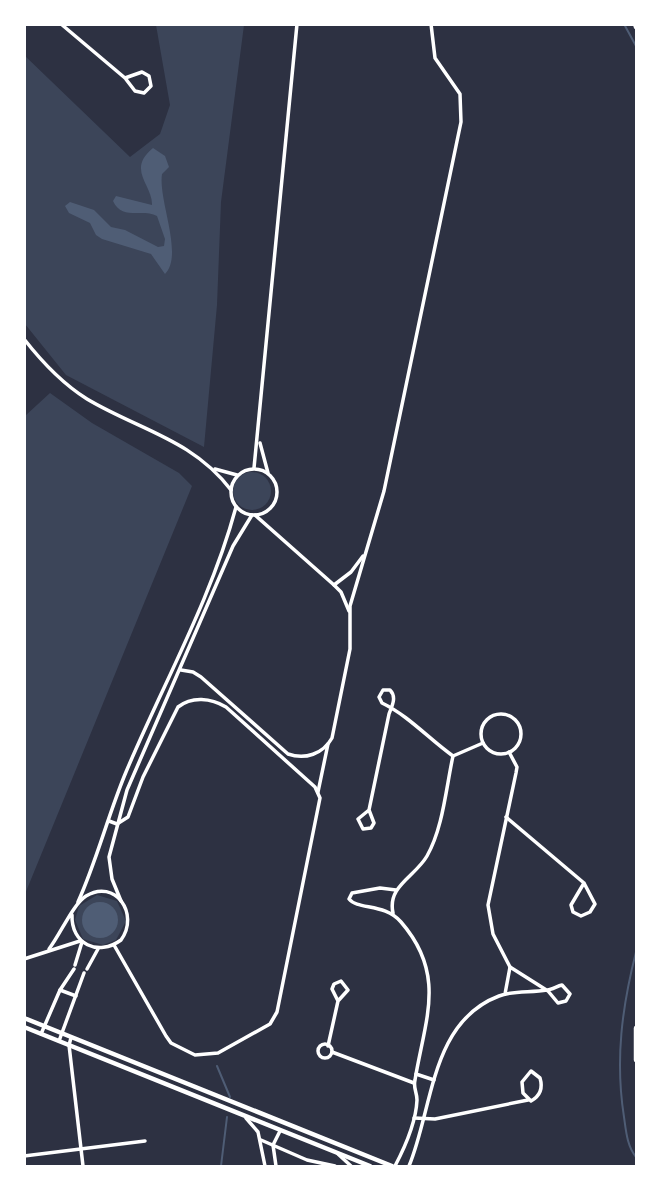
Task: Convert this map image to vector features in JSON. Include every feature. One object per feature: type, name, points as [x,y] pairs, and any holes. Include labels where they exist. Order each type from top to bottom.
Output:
[{"type":"main road","points":[[24,1018],[394,1167]]},
{"type":"main road","points":[[24,1027],[370,1167]]},
{"type":"main road","points":[[636,1028],[636,1060]]},
{"type":"street","points":[[61,24],[125,78],[137,93],[144,93],[151,86],[149,76],[142,72],[125,78]]},
{"type":"street","points":[[254,468],[297,24]]},
{"type":"street","points":[[114,945],[166,1036],[181,1049],[195,1055],[212,1056],[274,1020],[320,806],[318,793],[328,744],[351,649],[351,601],[384,491],[461,122],[460,94],[435,58],[431,24]]},
{"type":"street","points":[[24,340],[52,371],[85,398],[180,444],[213,468],[231,490],[236,507],[210,583],[125,773],[78,902],[49,949]]},
{"type":"street","points":[[258,434],[268,474]]},
{"type":"street","points":[[72,915],[73,929],[81,941],[98,949],[114,945],[121,940],[129,925],[126,908],[109,866],[117,824],[132,776],[181,670],[233,545],[253,515],[269,510],[277,497],[275,482],[268,474],[254,468],[237,475],[213,468]]},
{"type":"street","points":[[231,490],[237,475]]},
{"type":"street","points":[[236,507],[253,515],[334,585],[341,592],[350,615]]},
{"type":"street","points":[[334,585],[351,572],[368,548]]},
{"type":"street","points":[[210,583],[217,585]]},
{"type":"street","points":[[181,670],[201,677],[288,754],[302,757],[328,744]]},
{"type":"street","points":[[168,680],[175,683]]},
{"type":"street","points":[[369,810],[358,820],[363,829],[369,829],[374,823],[369,810],[392,708],[393,694],[383,690],[379,696],[380,702],[392,708],[453,756]]},
{"type":"street","points":[[117,824],[128,817],[143,777],[177,707],[195,700],[207,699],[226,707],[318,793]]},
{"type":"street","points":[[497,714],[509,715],[518,722],[522,734],[518,745],[509,752],[491,751],[483,743],[481,731],[486,720],[497,714]]},
{"type":"street","points":[[453,756],[483,743]]},
{"type":"street","points":[[409,1167],[434,1080],[460,1023],[481,1005],[505,994],[548,990],[562,985],[567,988],[569,997],[558,1003],[548,990],[510,967],[493,934],[488,905],[517,767],[509,752]]},
{"type":"street","points":[[394,915],[396,890],[428,855],[453,756]]},
{"type":"street","points":[[125,773],[132,776]]},
{"type":"street","points":[[506,817],[584,883],[595,904],[590,912],[581,916],[571,909],[584,883]]},
{"type":"street","points":[[109,821],[117,824]]},
{"type":"street","points":[[394,1167],[413,1118],[417,1099],[414,1083],[431,995],[429,978],[419,947],[394,915],[378,907],[355,905],[350,896],[360,890],[396,890]]},
{"type":"street","points":[[78,902],[100,892],[121,901]]},
{"type":"street","points":[[24,958],[81,941]]},
{"type":"street","points":[[41,1034],[60,990],[75,967],[81,941]]},
{"type":"street","points":[[59,1041],[85,971],[98,949]]},
{"type":"street","points":[[505,994],[510,967]]},
{"type":"street","points":[[71,975],[82,979]]},
{"type":"street","points":[[338,1001],[332,989],[334,984],[341,981],[348,990],[338,1001],[328,1046],[332,1052],[414,1083]]},
{"type":"street","points":[[60,990],[76,996]]},
{"type":"street","points":[[71,1038],[69,1045],[83,1167]]},
{"type":"street","points":[[328,1046],[320,1048],[319,1055],[326,1058],[332,1052]]},
{"type":"street","points":[[413,1118],[422,1119],[528,1100],[538,1096],[541,1087],[540,1078],[531,1071],[522,1082],[528,1100]]},
{"type":"street","points":[[416,1074],[434,1080]]},
{"type":"street","points":[[417,1099],[427,1101]]},
{"type":"street","points":[[244,1116],[258,1132],[265,1167]]},
{"type":"street","points":[[276,1167],[273,1145],[280,1130]]},
{"type":"street","points":[[261,1140],[307,1160],[335,1167]]},
{"type":"street","points":[[24,1156],[145,1141]]},
{"type":"street","points":[[336,1153],[351,1167]]},
{"type":"shaded area","points":[[156,25],[244,25],[221,202],[217,305],[204,447],[66,375],[25,324],[24,55],[130,157],[160,134],[170,105]]},
{"type":"shaded area","points":[[153,148],[165,156],[169,167],[162,174],[172,254],[165,274],[151,254],[102,239],[96,235],[90,223],[69,213],[65,206],[70,202],[94,210],[111,227],[125,230],[158,247],[164,246],[165,239],[157,216],[122,211],[113,201],[116,196],[152,205],[141,170],[145,156]]},
{"type":"shaded area","points":[[50,393],[92,423],[179,473],[192,486],[25,894],[25,416]]},
{"type":"shaded area","points":[[252,472],[265,478],[271,491],[265,504],[252,510],[239,504],[233,491],[239,478]]},
{"type":"shaded area","points":[[97,895],[117,901],[126,921],[116,940],[103,945],[83,939],[75,920],[79,906]]},
{"type":"shaded area","points":[[100,902],[113,907],[118,920],[113,933],[100,938],[87,933],[82,920],[87,907]]},
{"type":"waterway","points":[[624,24],[636,46]]},
{"type":"waterway","points":[[636,952],[627,993],[620,1054],[621,1096],[626,1133],[636,1157]]},
{"type":"waterway","points":[[217,1066],[230,1097]]},
{"type":"waterway","points":[[221,1166],[227,1117]]}]
